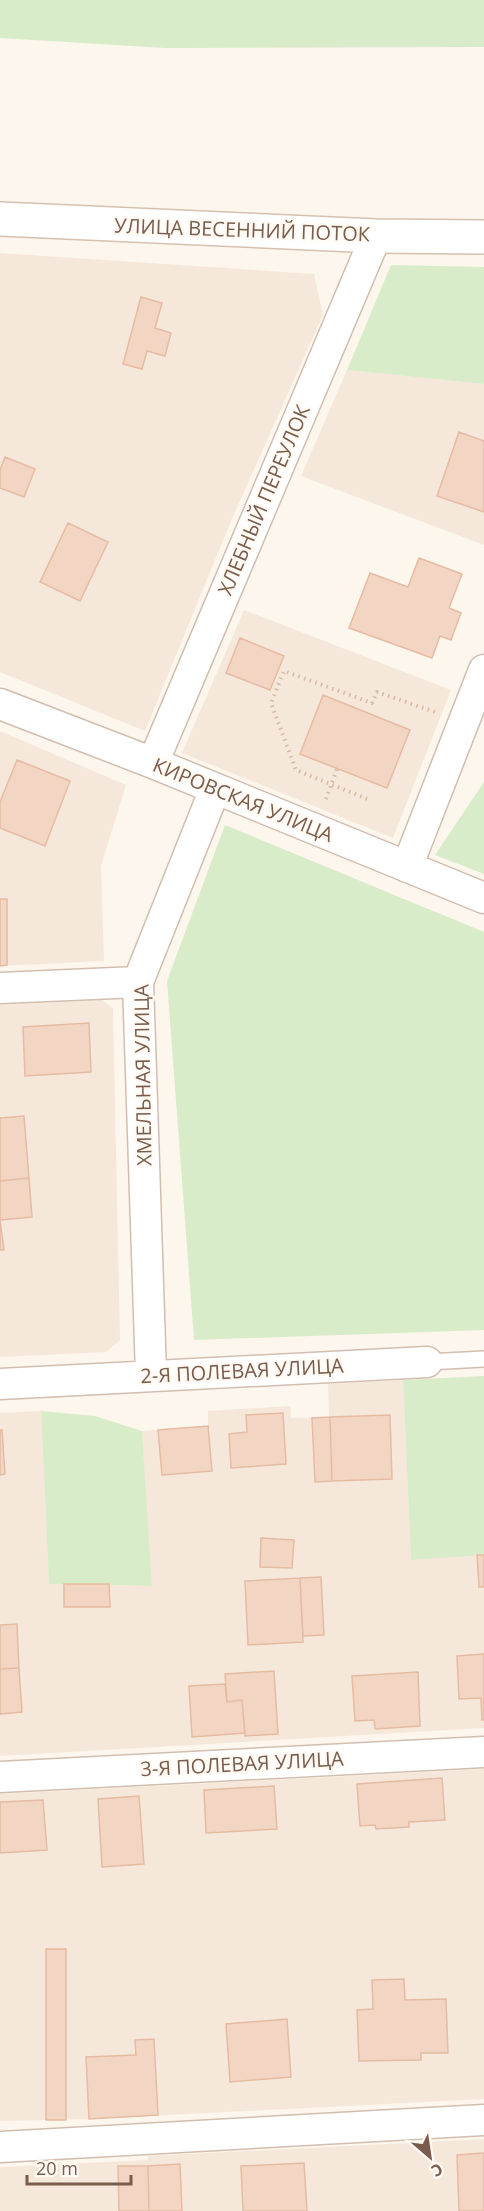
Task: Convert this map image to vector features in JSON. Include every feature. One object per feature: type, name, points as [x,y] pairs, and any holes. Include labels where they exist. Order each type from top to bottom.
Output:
[{"type":"street","name":"УЛИЦА ВЕСЕННИЙ ПОТОК","points":[[0,219],[376,236],[484,237]]},
{"type":"street","name":"ХЛЕБНЫЙ ПЕРЕУЛОК","points":[[153,763],[376,236]]},
{"type":"street","points":[[407,867],[484,670]]},
{"type":"street","name":"КИРОВСКАЯ УЛИЦА","points":[[0,704],[153,763],[484,898]]},
{"type":"street","name":"ХМЕЛЬНАЯ УЛИЦА","points":[[151,1375],[138,982],[215,789]]},
{"type":"street","points":[[0,988],[138,982]]},
{"type":"street","name":"2-Я ПОЛЕВАЯ УЛИЦА","points":[[0,1384],[427,1362]]},
{"type":"street","name":"3-Я ПОЛЕВАЯ УЛИЦА","points":[[0,1777],[484,1752]]},
{"type":"street","points":[[0,2147],[484,2120]]},
{"type":"lane","name":"2-Я ПОЛЕВАЯ УЛИЦА","points":[[427,1362],[484,1359]]},
{"type":"path","points":[[367,799],[296,770],[271,703],[284,671],[372,703],[377,692],[441,714]]},
{"type":"path","points":[[325,801],[337,769]]},
{"type":"shaded area","points":[[0,253],[314,274],[323,315],[231,521],[145,731],[0,672]]},
{"type":"shaded area","points":[[347,370],[484,384],[484,545],[301,476]]},
{"type":"shaded area","points":[[244,610],[451,690],[393,838],[182,753]]},
{"type":"shaded area","points":[[0,731],[126,785],[101,866],[104,961],[0,966]]},
{"type":"shaded area","points":[[102,1000],[113,1008],[120,1340],[106,1352],[0,1357],[0,1005]]},
{"type":"shaded area","points":[[403,1380],[411,1559],[484,1555],[484,1728],[0,1756],[0,1413],[41,1411],[49,1584],[151,1586],[142,1431],[208,1426],[208,1411],[290,1406],[291,1418],[329,1417],[328,1384]]},
{"type":"shaded area","points":[[484,1769],[484,2099],[89,2119],[0,2121],[0,1794]]},
{"type":"shaded area","points":[[484,2139],[484,2211],[0,2211],[0,2167],[148,2160],[148,2156]]},
{"type":"green space","points":[[0,0],[484,0],[484,47],[165,48],[0,38]]},
{"type":"green space","points":[[391,265],[484,267],[484,384],[347,370]]},
{"type":"green space","points":[[484,782],[484,874],[435,855]]},
{"type":"green space","points":[[225,825],[484,932],[484,1330],[194,1340],[167,981]]},
{"type":"green space","points":[[484,1376],[484,1555],[411,1560],[403,1380]]},
{"type":"green space","points":[[41,1411],[95,1416],[142,1431],[152,1586],[49,1584]]},
{"type":"building","points":[[141,297],[162,303],[155,328],[171,333],[165,356],[147,351],[142,369],[123,364]]},
{"type":"building","points":[[459,432],[484,441],[484,512],[437,496]]},
{"type":"building","points":[[5,457],[35,469],[24,497],[0,488],[0,470]]},
{"type":"building","points":[[68,523],[108,542],[80,601],[40,582]]},
{"type":"building","points":[[419,558],[462,574],[449,608],[461,613],[451,640],[440,636],[432,658],[349,628],[370,573],[408,587]]},
{"type":"building","points":[[240,638],[284,656],[270,690],[226,673]]},
{"type":"building","points":[[323,695],[410,730],[387,788],[300,754]]},
{"type":"building","points":[[17,760],[70,781],[45,846],[0,828],[0,802]]},
{"type":"building","points":[[0,899],[7,899],[7,965],[0,966]]},
{"type":"building","points":[[89,1023],[91,1072],[25,1076],[23,1027]]},
{"type":"building","points":[[24,1116],[29,1178],[0,1181],[0,1118]]},
{"type":"building","points":[[29,1178],[32,1217],[0,1220],[0,1181]]},
{"type":"building","points":[[0,1220],[4,1250],[0,1250]]},
{"type":"building","points":[[283,1413],[286,1464],[231,1468],[229,1434],[247,1432],[246,1415]]},
{"type":"building","points":[[390,1415],[392,1479],[332,1481],[330,1417]]},
{"type":"building","points":[[330,1417],[332,1481],[315,1482],[312,1418]]},
{"type":"building","points":[[208,1426],[212,1471],[162,1475],[158,1430]]},
{"type":"building","points":[[0,1430],[2,1430],[5,1474],[0,1475]]},
{"type":"building","points":[[261,1538],[294,1540],[292,1568],[260,1567]]},
{"type":"building","points":[[477,1555],[484,1555],[484,1587],[479,1587]]},
{"type":"building","points":[[321,1577],[324,1635],[303,1636],[300,1578]]},
{"type":"building","points":[[300,1578],[303,1642],[248,1645],[245,1581]]},
{"type":"building","points":[[64,1584],[109,1584],[110,1607],[64,1607]]},
{"type":"building","points":[[17,1624],[19,1668],[0,1669],[0,1625]]},
{"type":"building","points":[[484,1654],[484,1720],[482,1720],[481,1698],[459,1699],[457,1656]]},
{"type":"building","points":[[19,1668],[22,1712],[0,1714],[0,1669]]},
{"type":"building","points":[[274,1671],[278,1734],[245,1736],[242,1700],[227,1702],[225,1674]]},
{"type":"building","points":[[418,1672],[420,1726],[375,1729],[374,1720],[355,1721],[352,1676]]},
{"type":"building","points":[[225,1684],[227,1702],[242,1700],[245,1733],[192,1737],[189,1686]]},
{"type":"building","points":[[442,1778],[445,1820],[409,1822],[409,1827],[376,1829],[375,1825],[360,1826],[357,1784]]},
{"type":"building","points":[[274,1786],[277,1829],[206,1833],[204,1790]]},
{"type":"building","points":[[139,1796],[144,1864],[102,1867],[98,1799]]},
{"type":"building","points":[[43,1800],[47,1850],[0,1853],[0,1802]]},
{"type":"building","points":[[46,1949],[66,1949],[66,2120],[46,2120]]},
{"type":"building","points":[[404,1979],[405,2000],[446,1999],[448,2053],[421,2053],[421,2060],[359,2061],[357,2010],[373,2009],[372,1980]]},
{"type":"building","points":[[287,2019],[291,2077],[230,2082],[226,2024]]},
{"type":"building","points":[[154,2039],[158,2115],[89,2119],[86,2057],[136,2055],[135,2040]]},
{"type":"building","points":[[484,2153],[484,2211],[459,2211],[457,2155]]},
{"type":"building","points":[[304,2163],[307,2211],[243,2211],[241,2166]]},
{"type":"building","points":[[180,2164],[182,2211],[149,2211],[148,2166]]},
{"type":"building","points":[[118,2166],[148,2166],[149,2211],[119,2211]]}]
